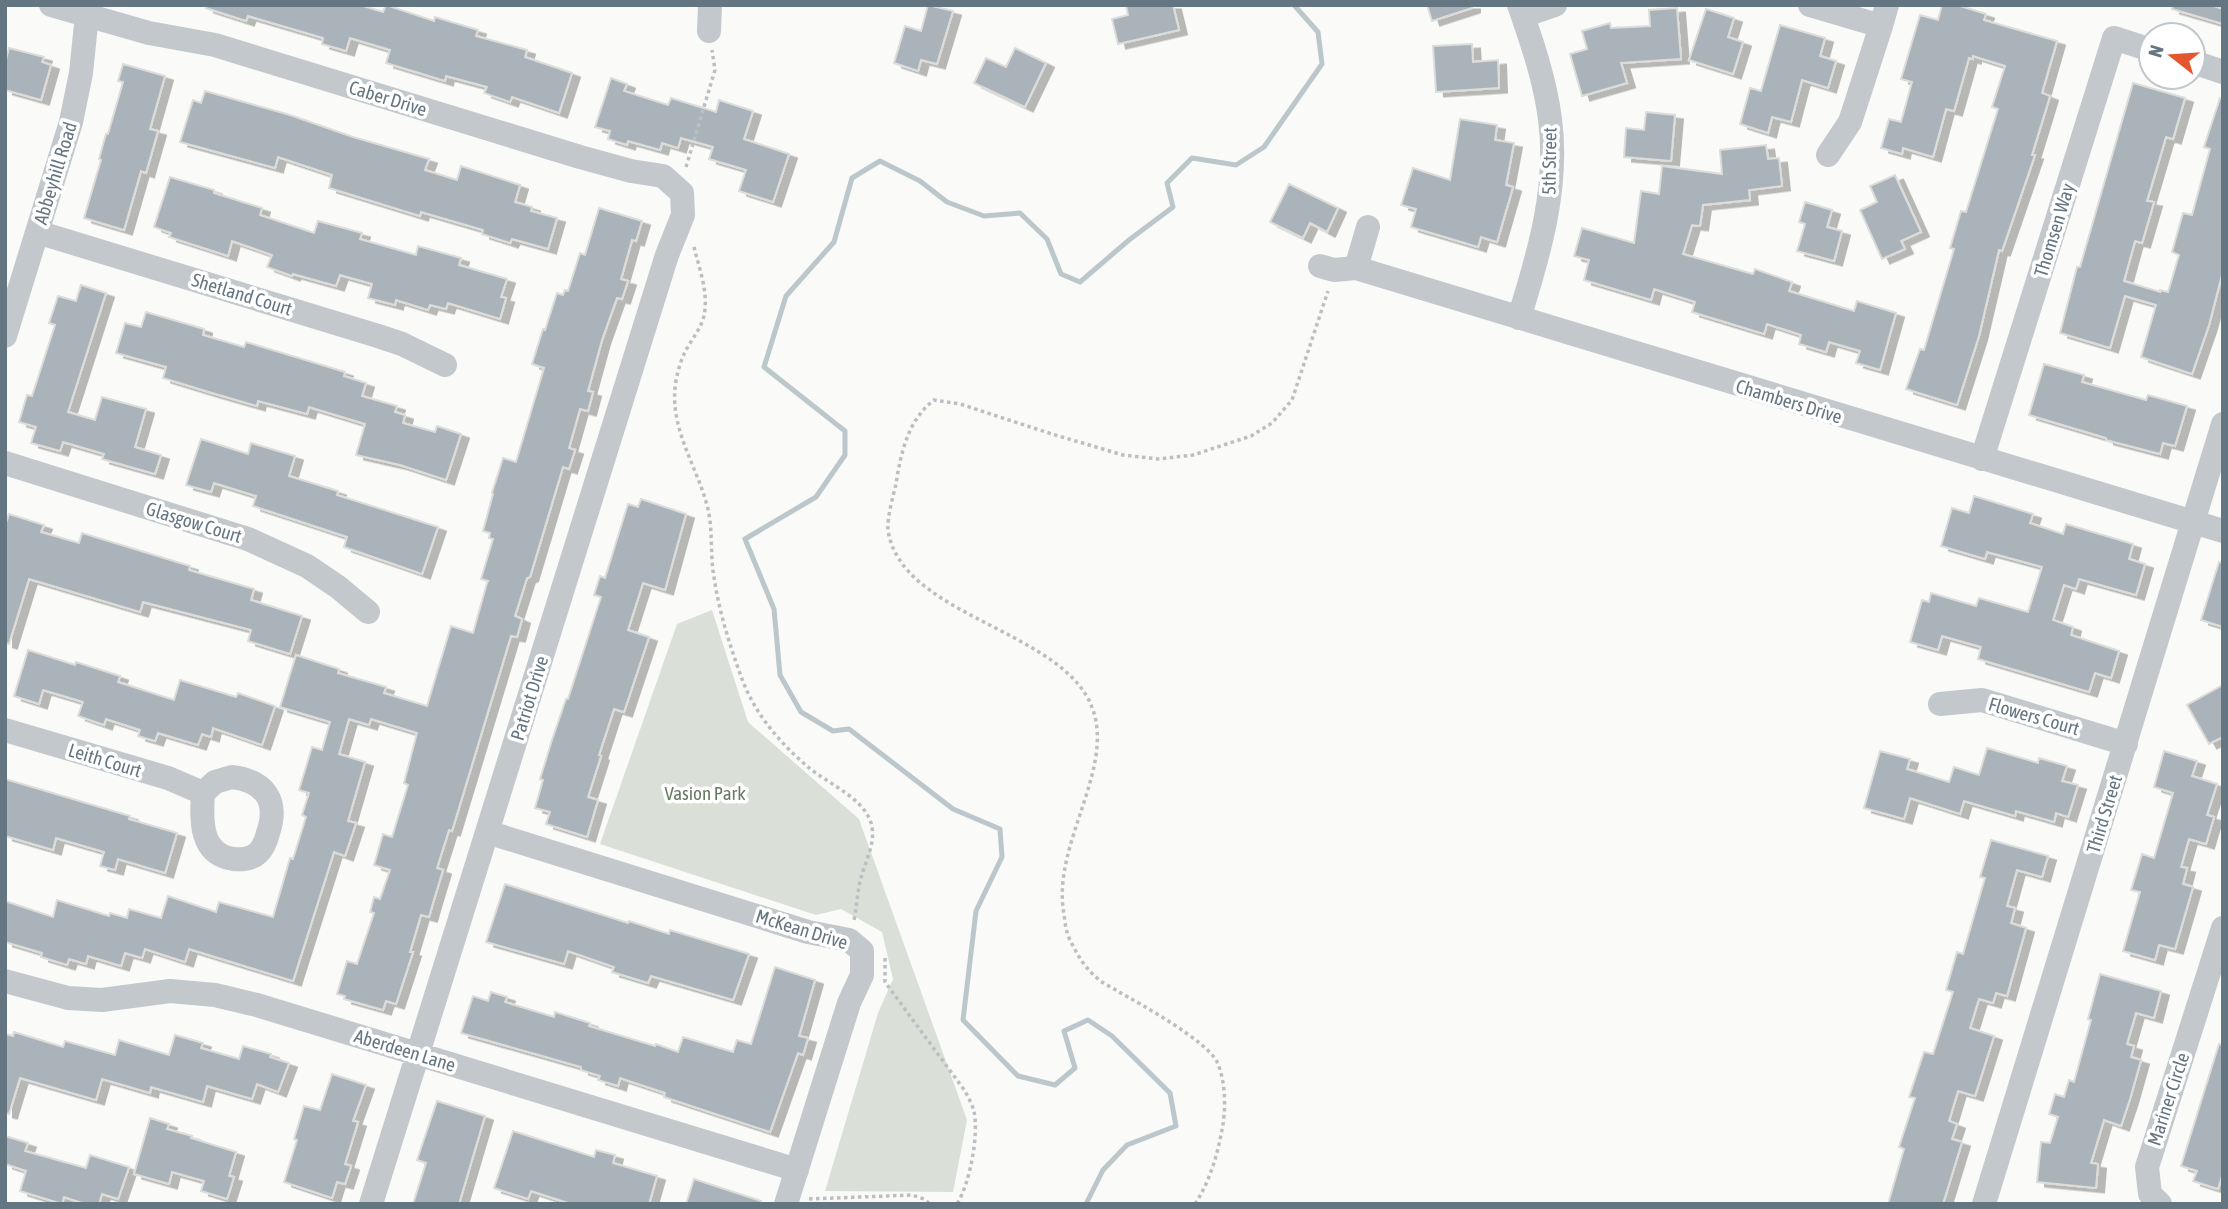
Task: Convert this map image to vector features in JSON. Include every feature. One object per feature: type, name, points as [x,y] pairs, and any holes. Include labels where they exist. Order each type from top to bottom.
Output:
[{"type":"street","name":"Caber Drive","points":[[51,5],[88,10],[149,33],[215,45],[631,172],[663,176],[682,204]]},
{"type":"street","points":[[709,31],[710,5]]},
{"type":"street","points":[[1520,11],[1555,5]]},
{"type":"street","points":[[1810,5],[1884,16],[1850,122],[1828,155]]},
{"type":"street","name":"Abbeyhill Road","points":[[5,337],[71,122],[81,73],[88,10]]},
{"type":"street","name":"5th Street","points":[[1519,318],[1541,241],[1552,158],[1550,119],[1542,76],[1520,11]]},
{"type":"street","name":"Thomsen Way","points":[[1982,459],[2114,38],[2137,45]]},
{"type":"street","name":"Patriot Drive","points":[[371,1204],[682,204]]},
{"type":"street","points":[[1337,268],[1368,227]]},
{"type":"street","name":"Shetland Court","points":[[37,232],[378,336],[402,344],[445,365]]},
{"type":"street","name":"Chambers Drive","points":[[1337,268],[1519,318],[2223,531]]},
{"type":"street","name":"Third Street","points":[[1984,1204],[2223,424]]},
{"type":"street","name":"Glasgow Court","points":[[5,463],[248,539],[307,566],[368,612]]},
{"type":"street","name":"Flowers Court","points":[[1940,704],[1982,700],[2126,744]]},
{"type":"street","name":"Leith Court","points":[[5,730],[167,778],[203,793]]},
{"type":"street","name":"McKean Drive","points":[[487,832],[808,932],[849,940],[862,951],[862,975],[849,1003],[791,1189]]},
{"type":"street","name":"Mariner Circle","points":[[2160,1204],[2150,1194],[2147,1167],[2212,995],[2223,928]]},
{"type":"street","name":"Aberdeen Lane","points":[[5,981],[68,998],[102,1000],[170,991],[215,995],[257,1005],[418,1054],[791,1189]]},
{"type":"path","points":[[709,31],[715,71],[688,158],[682,204],[703,279],[705,310],[698,332],[684,353],[675,387],[675,410],[680,437],[709,513],[713,576],[720,609],[755,709],[809,768],[865,811],[872,825],[873,841],[860,881],[854,920],[863,926]]},
{"type":"path","points":[[1195,1204],[1217,1158],[1224,1117],[1217,1060],[1198,1041],[1099,981],[1083,964],[1068,936],[1060,896],[1065,859],[1091,776],[1098,741],[1097,717],[1085,693],[1055,664],[919,583],[900,562],[888,529],[897,474],[909,431],[921,410],[934,400],[960,404],[1123,455],[1158,458],[1193,455],[1251,436],[1272,423],[1292,400],[1337,268]]},
{"type":"path","points":[[884,951],[885,982],[965,1091],[973,1109],[976,1129],[970,1169],[957,1204]]},
{"type":"path","points":[[791,1189],[810,1199],[912,1195],[930,1204]]},
{"type":"green space","name":"Vasion Park","points":[[712,610],[748,722],[859,819],[967,1120],[953,1192],[825,1191],[878,1013],[893,979],[882,932],[841,909],[816,915],[600,844],[677,624]]},
{"type":"building","points":[[207,5],[360,5],[383,12],[386,5],[434,21],[435,17],[478,30],[476,36],[527,50],[525,57],[572,73],[559,113],[512,97],[510,102],[484,93],[487,87],[446,76],[445,81],[386,63],[390,50],[350,38],[346,51],[322,44],[323,38],[248,16],[246,21],[206,8]]},
{"type":"building","points":[[928,5],[953,11],[937,64],[921,60],[918,71],[894,63],[905,26],[921,31]]},
{"type":"building","points":[[1126,5],[1173,5],[1179,30],[1118,44],[1112,19],[1128,15]]},
{"type":"building","points":[[1427,5],[1472,5],[1472,8],[1432,21]]},
{"type":"building","points":[[1942,5],[1957,5],[1986,14],[1984,20],[2057,41],[2042,93],[2050,96],[2032,155],[2035,155],[2002,251],[1999,250],[1979,336],[1957,405],[1906,389],[1920,349],[1924,350],[1954,249],[1950,248],[1961,211],[1966,212],[1998,109],[1992,107],[2005,66],[1973,56],[1973,59],[1969,58],[1954,111],[1946,109],[1933,157],[1903,148],[1902,154],[1881,148],[1889,119],[1901,122],[1912,82],[1901,79],[1920,15],[1938,20]]},
{"type":"building","points":[[2173,5],[2211,5],[2223,9],[2223,24],[2172,9]]},
{"type":"building","points":[[1677,8],[1681,59],[1621,63],[1627,83],[1582,96],[1570,54],[1587,49],[1582,31],[1610,23],[1611,28],[1650,26],[1649,10]]},
{"type":"building","points":[[1706,9],[1734,18],[1728,37],[1743,42],[1733,74],[1689,60]]},
{"type":"building","points":[[1780,25],[1825,38],[1820,56],[1836,61],[1828,88],[1802,80],[1791,122],[1772,117],[1768,133],[1740,124],[1750,88],[1761,91]]},
{"type":"building","points":[[1472,44],[1473,62],[1498,60],[1499,88],[1436,92],[1433,46]]},
{"type":"building","points":[[9,48],[44,57],[42,62],[51,65],[41,100],[5,90],[5,63]]},
{"type":"building","points":[[1015,48],[1046,63],[1025,107],[974,83],[986,58],[1006,67]]},
{"type":"building","points":[[123,64],[165,76],[150,129],[158,131],[146,173],[141,171],[124,230],[84,218],[123,82],[118,81]]},
{"type":"building","points":[[611,78],[627,84],[624,91],[668,105],[671,98],[716,112],[719,100],[753,111],[744,139],[789,154],[773,202],[739,191],[746,170],[709,159],[713,147],[681,138],[678,148],[662,143],[660,150],[628,141],[627,145],[608,139],[610,131],[595,127]]},
{"type":"building","points":[[2133,83],[2137,84],[2137,91],[2161,91],[2185,98],[2173,139],[2166,137],[2147,201],[2154,202],[2142,243],[2135,241],[2124,281],[2168,292],[2179,255],[2172,252],[2183,213],[2192,215],[2210,149],[2204,147],[2220,98],[2223,99],[2223,271],[2209,325],[2192,374],[2141,357],[2156,305],[2125,296],[2110,348],[2060,333],[2077,267],[2080,267]]},
{"type":"building","points":[[205,91],[429,159],[425,170],[457,180],[461,166],[520,185],[515,202],[532,207],[531,211],[557,218],[548,249],[512,239],[510,243],[482,234],[483,230],[421,212],[420,216],[329,188],[332,175],[278,157],[275,168],[180,142],[193,100],[201,103]]},
{"type":"building","points":[[1646,112],[1675,115],[1671,161],[1624,157],[1626,128],[1644,130]]},
{"type":"building","points":[[1460,119],[1497,125],[1495,140],[1514,143],[1506,185],[1513,187],[1497,242],[1481,237],[1478,247],[1411,227],[1416,209],[1401,205],[1413,168],[1450,180]]},
{"type":"building","points":[[1766,145],[1768,159],[1779,158],[1782,186],[1749,190],[1750,200],[1703,205],[1700,226],[1692,225],[1683,254],[1753,274],[1755,269],[1792,282],[1789,291],[1854,311],[1857,301],[1896,313],[1880,370],[1856,363],[1860,351],[1829,342],[1826,352],[1799,344],[1801,335],[1767,324],[1764,334],[1692,312],[1695,302],[1654,289],[1651,300],[1584,280],[1589,260],[1574,256],[1582,228],[1634,243],[1641,191],[1659,194],[1662,166],[1722,174],[1720,150]]},
{"type":"building","points":[[1895,175],[1921,232],[1901,241],[1905,249],[1882,259],[1860,210],[1877,202],[1870,186]]},
{"type":"building","points":[[170,177],[262,208],[260,215],[314,233],[318,221],[362,233],[360,239],[416,255],[418,246],[461,258],[459,265],[507,279],[501,297],[506,298],[500,319],[448,303],[446,309],[430,305],[428,310],[396,300],[395,305],[368,298],[372,284],[340,275],[336,286],[267,267],[272,255],[232,241],[228,256],[169,237],[171,233],[154,227]]},
{"type":"building","points":[[1289,184],[1338,208],[1327,232],[1310,223],[1303,238],[1270,222]]},
{"type":"building","points":[[1805,202],[1832,210],[1827,227],[1842,231],[1834,261],[1797,251],[1805,224],[1799,222]]},
{"type":"building","points":[[599,208],[642,221],[636,241],[632,240],[621,279],[628,281],[622,299],[617,298],[602,340],[588,391],[593,392],[588,411],[580,409],[569,448],[575,450],[569,469],[563,467],[530,577],[527,578],[515,616],[522,619],[517,637],[511,636],[452,831],[449,830],[437,868],[443,870],[429,917],[421,915],[410,952],[413,952],[396,1004],[386,1001],[383,1010],[344,999],[345,996],[337,994],[347,961],[357,964],[374,913],[370,912],[374,897],[380,899],[390,870],[374,865],[383,834],[392,837],[408,785],[404,783],[417,733],[371,719],[369,725],[349,719],[339,754],[365,762],[348,821],[356,823],[345,856],[334,852],[293,981],[189,949],[185,962],[145,949],[142,958],[125,953],[121,966],[88,956],[86,964],[69,959],[67,965],[41,957],[42,953],[5,942],[5,901],[53,917],[57,900],[109,916],[110,913],[127,918],[129,909],[161,918],[168,896],[216,912],[219,902],[273,917],[290,858],[293,859],[306,817],[302,815],[309,793],[299,790],[312,747],[322,750],[330,722],[280,707],[296,655],[339,669],[338,673],[386,687],[384,693],[427,706],[451,626],[473,633],[488,581],[481,579],[493,539],[489,538],[490,533],[483,531],[492,493],[503,458],[516,462],[544,368],[532,364],[543,329],[545,330],[557,293],[563,295],[565,290],[568,291],[580,253],[585,255]]},
{"type":"building","points":[[81,285],[106,293],[68,412],[95,420],[102,397],[146,409],[135,447],[161,455],[155,474],[102,459],[104,454],[63,442],[60,451],[31,443],[36,427],[19,422],[27,395],[32,396],[55,325],[49,323],[58,296],[76,301]]},
{"type":"building","points":[[146,312],[204,329],[203,335],[244,347],[246,342],[345,372],[344,376],[366,383],[362,396],[397,406],[395,412],[405,415],[403,423],[435,432],[437,426],[461,434],[446,480],[400,465],[356,455],[365,424],[309,407],[307,414],[258,401],[257,406],[163,378],[166,367],[116,353],[125,323],[141,327]]},
{"type":"building","points":[[2044,364],[2084,375],[2082,382],[2146,400],[2148,395],[2187,406],[2175,446],[2163,443],[2160,454],[2029,415]]},
{"type":"building","points":[[201,439],[248,454],[251,443],[295,456],[289,476],[338,491],[337,495],[438,527],[422,574],[344,547],[347,537],[253,506],[256,496],[214,483],[211,492],[186,485]]},
{"type":"building","points":[[1974,496],[2033,514],[2030,523],[2063,534],[2066,524],[2133,544],[2129,559],[2145,564],[2136,595],[2079,579],[2076,589],[2064,585],[2053,620],[2073,627],[2071,635],[2119,651],[2111,678],[2095,673],[2089,692],[1978,659],[1981,647],[1942,636],[1938,650],[1910,642],[1922,600],[1929,602],[1931,593],[1976,606],[1979,598],[2028,612],[2042,567],[1987,552],[1985,559],[1941,546],[1952,508],[1969,513]]},
{"type":"building","points":[[641,499],[686,514],[665,590],[643,583],[628,630],[649,637],[624,712],[614,709],[599,755],[601,756],[588,797],[598,800],[587,837],[546,824],[550,812],[535,808],[543,780],[540,779],[552,740],[601,597],[594,595],[600,576],[605,578],[628,504],[638,507]]},
{"type":"building","points":[[9,514],[44,525],[41,532],[79,543],[82,533],[254,589],[251,600],[302,616],[290,654],[248,641],[251,630],[143,602],[140,612],[29,579],[9,644],[5,643],[5,526]]},
{"type":"building","points":[[2219,562],[2223,563],[2223,627],[2201,620]]},
{"type":"building","points":[[28,650],[120,676],[118,682],[174,700],[180,680],[236,697],[238,693],[275,706],[262,745],[213,728],[211,737],[202,734],[198,745],[158,733],[155,741],[138,736],[140,730],[106,719],[104,725],[78,716],[83,702],[43,690],[39,704],[14,696]]},
{"type":"building","points":[[2223,685],[2223,737],[2209,744],[2187,705]]},
{"type":"building","points":[[1987,748],[2038,763],[2039,758],[2067,766],[2062,781],[2078,785],[2068,817],[2056,813],[2054,822],[2016,811],[2015,816],[1964,801],[1960,814],[1910,798],[1904,819],[1864,808],[1880,751],[1910,759],[1907,769],[1949,782],[1954,767],[1979,775]]},
{"type":"building","points":[[2164,751],[2197,761],[2192,776],[2217,784],[2207,815],[2214,817],[2206,844],[2189,839],[2181,867],[2187,868],[2183,884],[2193,887],[2175,949],[2159,945],[2155,960],[2123,951],[2140,892],[2131,890],[2142,854],[2154,858],[2173,793],[2154,787]]},
{"type":"building","points":[[5,779],[130,816],[129,819],[177,833],[165,873],[118,859],[115,870],[100,866],[104,852],[56,838],[53,850],[5,836]]},
{"type":"building","points":[[1991,840],[2048,856],[2042,877],[2017,870],[2007,906],[2015,908],[2011,923],[2026,928],[2007,996],[1996,993],[1993,1003],[1979,999],[1970,1028],[1994,1036],[1975,1096],[1958,1091],[1949,1121],[1957,1124],[1952,1139],[1962,1142],[1943,1204],[1888,1204],[1904,1149],[1899,1147],[1915,1098],[1909,1097],[1924,1052],[1933,1054],[1953,992],[1946,990],[1957,952],[1963,954],[1985,878],[1980,877]]},
{"type":"building","points":[[505,884],[628,923],[629,921],[669,934],[670,930],[749,954],[733,1000],[651,976],[648,983],[612,972],[614,967],[568,951],[564,964],[486,942]]},
{"type":"building","points":[[775,967],[815,980],[799,1036],[808,1038],[803,1055],[798,1053],[770,1132],[664,1097],[665,1093],[620,1078],[618,1086],[598,1080],[600,1076],[581,1070],[581,1067],[461,1033],[473,996],[488,1001],[491,992],[507,997],[505,1002],[554,1017],[555,1012],[590,1023],[589,1026],[678,1052],[683,1037],[733,1052],[737,1040],[751,1044]]},
{"type":"building","points":[[2100,974],[2161,991],[2154,1018],[2136,1013],[2127,1044],[2134,1046],[2131,1057],[2141,1060],[2130,1099],[2121,1126],[2104,1120],[2091,1163],[2098,1164],[2096,1188],[2037,1182],[2041,1142],[2050,1143],[2058,1117],[2049,1114],[2055,1094],[2064,1097],[2069,1080],[2074,1082]]},
{"type":"building","points":[[14,1032],[63,1047],[65,1041],[115,1055],[119,1040],[169,1055],[175,1035],[203,1043],[201,1048],[239,1059],[243,1046],[271,1054],[270,1057],[289,1063],[278,1092],[257,1084],[252,1099],[207,1086],[203,1102],[151,1087],[150,1093],[102,1079],[96,1100],[20,1078],[9,1114],[5,1113],[5,1034],[13,1036]]},
{"type":"building","points":[[2219,1044],[2223,1045],[2223,1173],[2218,1189],[2193,1181],[2197,1171],[2181,1166]]},
{"type":"building","points":[[332,1074],[366,1085],[353,1121],[358,1122],[345,1164],[351,1166],[345,1184],[337,1182],[332,1198],[284,1182],[304,1106],[320,1110]]},
{"type":"building","points":[[437,1101],[485,1116],[459,1204],[413,1204],[426,1163],[417,1160]]},
{"type":"building","points":[[150,1118],[169,1124],[167,1129],[236,1152],[229,1176],[234,1177],[227,1199],[201,1191],[204,1181],[172,1172],[169,1184],[134,1174]]},
{"type":"building","points":[[513,1131],[594,1157],[596,1150],[615,1155],[613,1163],[657,1176],[649,1204],[571,1204],[531,1191],[528,1199],[494,1188]]},
{"type":"building","points":[[5,1136],[28,1143],[25,1151],[86,1168],[90,1155],[129,1167],[118,1199],[102,1194],[99,1204],[85,1204],[64,1197],[62,1204],[20,1191],[26,1171],[5,1164]]},
{"type":"building","points":[[694,1179],[761,1201],[761,1204],[686,1204]]},
{"type":"waterway","points":[[1086,1204],[1103,1170],[1127,1145],[1176,1126],[1170,1093],[1112,1036],[1088,1020],[1064,1031],[1075,1068],[1055,1085],[1018,1076],[963,1020],[976,911],[1002,857],[1000,829],[953,809],[849,729],[833,731],[801,712],[780,675],[774,609],[745,539],[816,497],[845,455],[845,431],[764,367],[786,296],[834,242],[852,178],[880,161],[920,181],[947,202],[984,216],[1020,213],[1047,239],[1061,274],[1080,282],[1173,207],[1167,183],[1192,158],[1236,165],[1264,147],[1322,64],[1318,32],[1294,5]]}]
